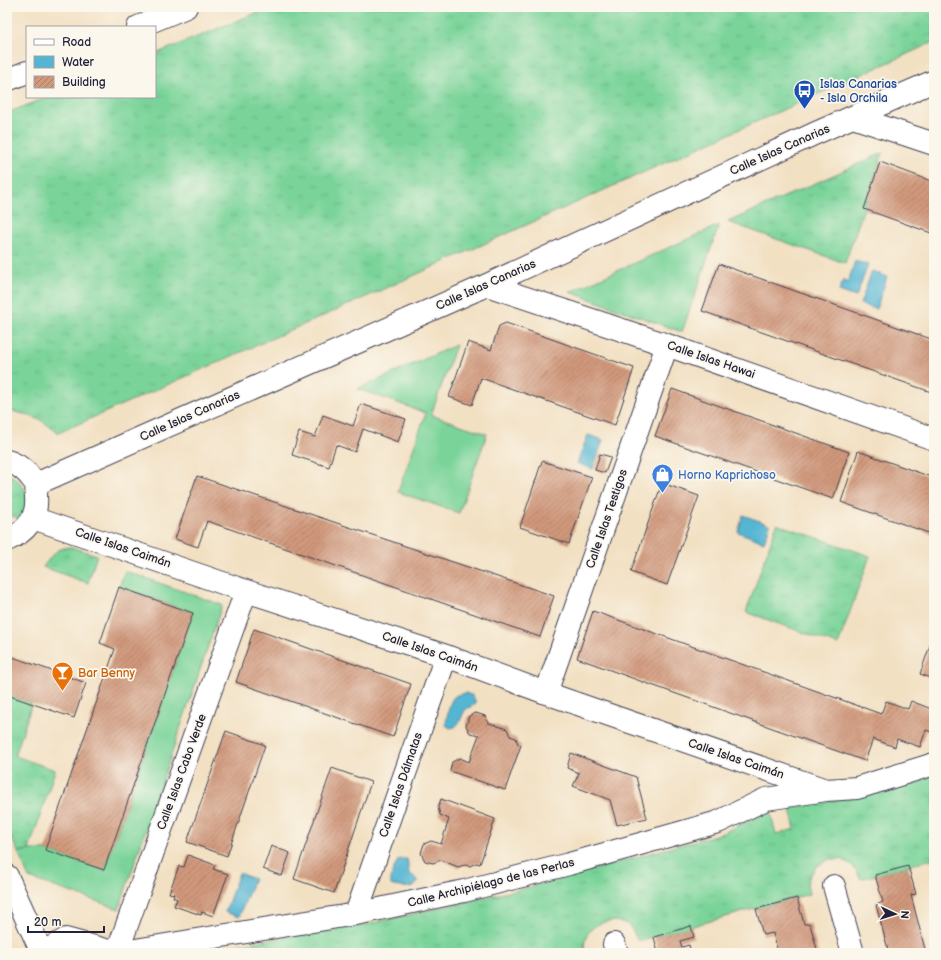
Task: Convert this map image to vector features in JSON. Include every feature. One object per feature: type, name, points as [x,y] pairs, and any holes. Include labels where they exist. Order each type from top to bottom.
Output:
[{"type":"main road","points":[[140,26],[186,7]]},
{"type":"main road","points":[[7,80],[26,74]]},
{"type":"main road","points":[[7,84],[26,74]]},
{"type":"main road","name":"Calle Islas Canarias","points":[[36,484],[487,285],[795,142],[934,81]]},
{"type":"main road","points":[[853,117],[934,144]]},
{"type":"main road","name":"Calle Islas Hawai","points":[[487,285],[668,345],[934,439]]},
{"type":"main road","name":"Calle Islas Testigos","points":[[546,693],[668,345]]},
{"type":"main road","points":[[7,461],[12,462],[22,468],[36,484],[37,503],[33,518],[25,529],[16,536],[7,540]]},
{"type":"main road","name":"Calle Islas Caimán","points":[[33,518],[246,591],[446,656],[546,693],[826,790]]},
{"type":"main road","name":"Calle Islas Cabo Verde","points":[[117,953],[246,591]]},
{"type":"main road","name":"Calle Islas Dálmatas","points":[[356,914],[446,656]]},
{"type":"main road","name":"Calle Archipiélago de las Perlas","points":[[42,953],[66,939],[117,953],[356,914],[464,891],[569,864],[718,822],[766,799],[826,790],[857,788],[934,764]]},
{"type":"main road","points":[[7,876],[42,953]]},
{"type":"main road","points":[[834,886],[853,953]]},
{"type":"green space","points":[[271,7],[934,7],[934,42],[366,297],[58,433],[41,420],[7,410],[7,113],[45,98],[156,98],[156,54]]},
{"type":"green space","points":[[883,153],[845,263],[728,222]]},
{"type":"green space","points":[[719,225],[682,332],[570,292]]},
{"type":"green space","points":[[456,345],[431,415],[487,434],[459,513],[398,492],[426,413],[358,389]]},
{"type":"green space","points":[[7,474],[15,478],[21,484],[27,496],[26,509],[21,522],[14,516],[7,517],[7,484],[9,480]]},
{"type":"green space","points":[[777,524],[870,556],[838,645],[746,612]]},
{"type":"green space","points":[[71,547],[97,555],[88,583],[43,567],[58,551]]},
{"type":"green space","points":[[125,571],[222,605],[119,909],[29,878],[18,852],[45,850],[104,870],[193,613],[119,587]]},
{"type":"green space","points":[[7,695],[32,703],[15,756],[55,770],[29,850],[18,852],[7,828]]},
{"type":"green space","points":[[934,771],[934,845],[932,859],[861,879],[853,866],[842,859],[829,859],[817,866],[810,876],[807,884],[809,894],[638,941],[628,925],[613,921],[600,923],[591,930],[585,940],[585,953],[183,953],[360,926],[530,887],[723,833],[770,810],[776,834],[795,829],[790,808],[861,796]]},
{"type":"water","points":[[855,261],[868,265],[856,297],[839,291],[843,280],[848,282]]},
{"type":"water","points":[[872,271],[887,277],[876,309],[860,304]]},
{"type":"water","points":[[588,435],[603,440],[593,469],[577,463]]},
{"type":"water","points":[[743,515],[770,525],[764,542],[738,532]]},
{"type":"water","points":[[466,693],[473,696],[475,704],[465,710],[459,723],[455,727],[450,728],[446,725],[447,714],[451,702],[455,696]]},
{"type":"water","points":[[407,859],[409,872],[418,882],[414,886],[403,887],[391,885],[391,878],[394,869],[398,860]]},
{"type":"water","points":[[239,873],[254,879],[239,917],[225,912]]},
{"type":"building","points":[[880,162],[934,182],[934,234],[864,209]]},
{"type":"building","points":[[719,264],[934,340],[934,393],[702,311]]},
{"type":"building","points":[[506,323],[634,368],[615,425],[481,378],[472,405],[449,397],[468,342],[491,350],[499,326]]},
{"type":"building","points":[[672,389],[849,452],[833,499],[655,436]]},
{"type":"building","points":[[361,404],[406,419],[398,442],[363,429],[355,452],[336,445],[329,467],[292,455],[299,432],[315,437],[323,415],[353,426]]},
{"type":"building","points":[[858,451],[934,478],[934,535],[841,502]]},
{"type":"building","points":[[600,454],[611,457],[605,473],[595,470]]},
{"type":"building","points":[[542,461],[592,477],[569,544],[520,527]]},
{"type":"building","points":[[197,476],[554,596],[540,637],[207,521],[198,547],[175,539]]},
{"type":"building","points":[[662,483],[699,496],[667,585],[631,572]]},
{"type":"building","points":[[119,587],[193,613],[104,870],[45,850],[115,649],[100,643]]},
{"type":"building","points":[[593,611],[881,714],[886,701],[908,709],[911,701],[934,710],[934,733],[926,730],[920,747],[897,739],[895,747],[873,739],[865,761],[643,682],[577,658]]},
{"type":"building","points":[[254,629],[411,684],[393,737],[236,682]]},
{"type":"building","points":[[934,634],[934,679],[920,674]]},
{"type":"building","points":[[7,655],[86,683],[74,718],[7,695]]},
{"type":"building","points":[[476,713],[485,716],[489,723],[507,729],[510,736],[516,738],[518,744],[521,745],[505,790],[450,771],[452,762],[460,758],[469,762],[479,735],[470,733],[466,726],[469,716]]},
{"type":"building","points":[[226,731],[265,745],[227,856],[187,842]]},
{"type":"building","points":[[571,753],[636,777],[647,818],[617,825],[610,800],[573,786],[579,773],[567,768]]},
{"type":"building","points":[[332,768],[371,782],[334,893],[294,879]]},
{"type":"building","points":[[441,799],[495,819],[480,864],[476,863],[470,866],[465,865],[458,867],[441,860],[433,863],[425,861],[421,853],[424,844],[431,841],[441,844],[449,819],[440,815],[438,807]]},
{"type":"building","points":[[271,846],[290,853],[282,876],[263,869]]},
{"type":"building","points":[[188,855],[215,865],[213,869],[228,874],[213,916],[202,912],[201,915],[174,906],[177,899],[173,897],[174,894],[169,893],[179,866],[184,867]]},
{"type":"building","points":[[908,866],[916,894],[911,895],[926,953],[889,953],[876,905],[883,902],[875,875]]},
{"type":"building","points":[[797,898],[804,924],[810,924],[818,953],[778,953],[773,933],[763,935],[756,909]]},
{"type":"building","points":[[691,926],[694,937],[680,941],[682,947],[689,945],[691,953],[658,953],[654,937]]},
{"type":"place","name":"Islas Canarias - Isla Orchila","points":[[805,110]]},
{"type":"place","name":"Horno Kaprichoso","points":[[663,494]]},
{"type":"place","name":"Bar Benny","points":[[62,692]]}]
